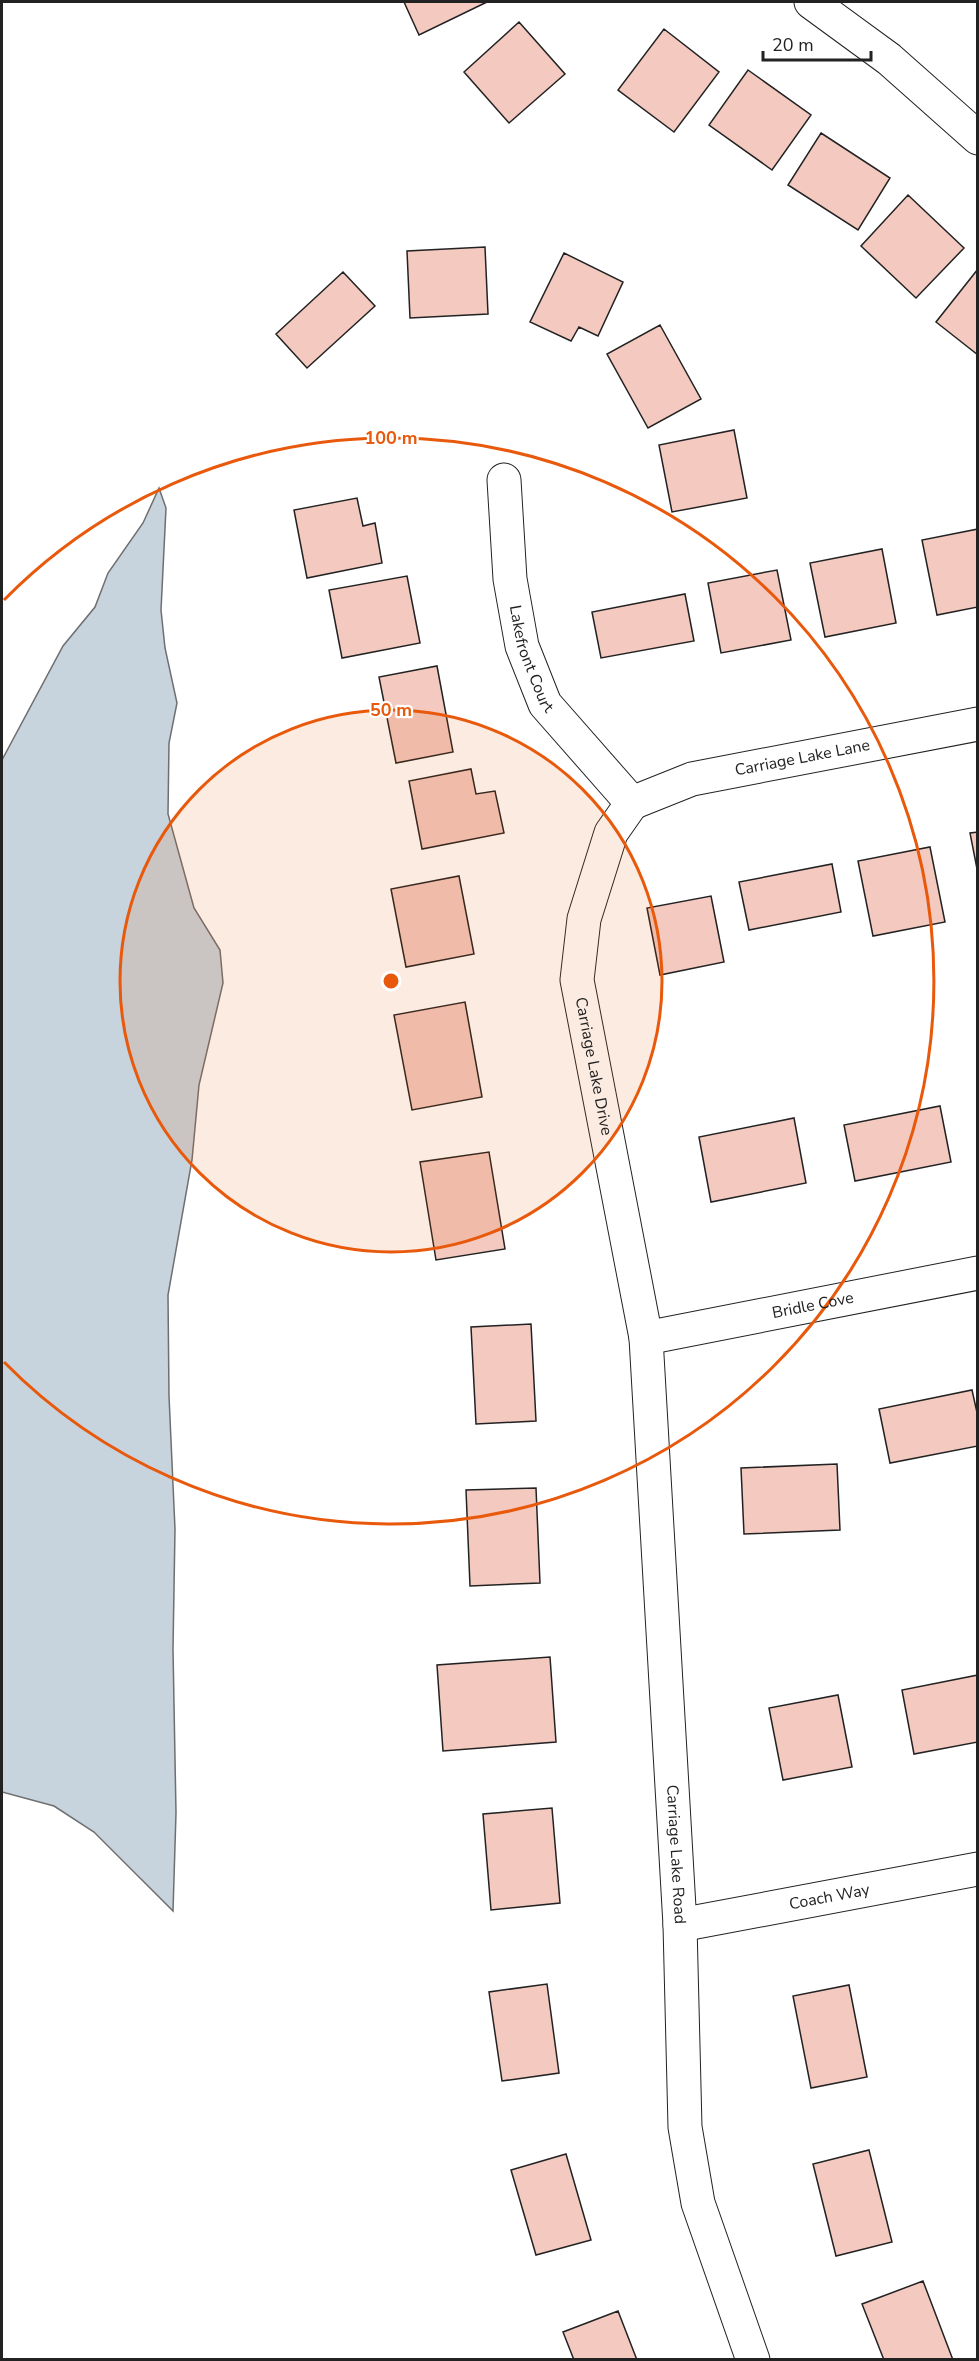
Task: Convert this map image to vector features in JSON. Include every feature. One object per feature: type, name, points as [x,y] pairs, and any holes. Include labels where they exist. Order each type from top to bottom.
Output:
[{"type":"street","points":[[811,2],[889,59],[978,138]]},
{"type":"street","name":"Lakefront Court","points":[[504,480],[510,579],[522,646],[541,694],[545,704],[632,803]]},
{"type":"street","name":"Carriage Lake Lane","points":[[632,803],[692,779],[978,724]]},
{"type":"street","name":"Carriage Lake Drive","points":[[632,803],[611,833],[584,919],[578,980],[646,1338]]},
{"type":"street","name":"Bridle Cove","points":[[646,1338],[978,1273]]},
{"type":"street","name":"Carriage Lake Road","points":[[646,1338],[680,1925],[685,2127],[698,2203],[753,2360]]},
{"type":"street","name":"Coach Way","points":[[680,1925],[978,1869]]},
{"type":"shaded area","points":[[159,488],[166,508],[161,610],[165,648],[177,703],[169,743],[168,814],[194,908],[220,950],[223,983],[199,1085],[192,1160],[168,1295],[169,1396],[175,1529],[173,1649],[176,1813],[173,1911],[94,1832],[54,1806],[2,1792],[2,760],[63,646],[95,607],[108,573],[143,523]]},
{"type":"building","points":[[404,2],[487,2],[419,35]]},
{"type":"building","points":[[519,22],[565,74],[509,123],[464,72]]},
{"type":"building","points":[[664,29],[719,72],[674,132],[618,90]]},
{"type":"building","points":[[748,70],[811,115],[772,170],[709,125]]},
{"type":"building","points":[[821,133],[890,178],[858,230],[788,185]]},
{"type":"building","points":[[908,195],[964,248],[916,298],[861,246]]},
{"type":"building","points":[[485,247],[488,314],[410,318],[407,251]]},
{"type":"building","points":[[564,253],[623,282],[598,336],[579,327],[571,341],[530,322]]},
{"type":"building","points":[[978,269],[978,355],[936,322]]},
{"type":"building","points":[[343,272],[375,306],[307,368],[276,334]]},
{"type":"building","points":[[660,325],[701,399],[648,428],[607,354]]},
{"type":"building","points":[[734,430],[747,498],[672,512],[659,445]]},
{"type":"building","points":[[357,498],[363,526],[375,523],[382,563],[307,578],[294,510]]},
{"type":"building","points":[[978,529],[978,607],[937,615],[922,540]]},
{"type":"building","points":[[882,549],[896,623],[825,637],[810,563]]},
{"type":"building","points":[[777,570],[791,640],[721,653],[708,583]]},
{"type":"building","points":[[407,576],[420,643],[342,658],[329,590]]},
{"type":"building","points":[[685,594],[694,641],[601,658],[592,612]]},
{"type":"building","points":[[437,666],[453,752],[396,763],[379,677]]},
{"type":"building","points":[[471,769],[476,794],[495,791],[504,833],[422,849],[409,781]]},
{"type":"building","points":[[978,832],[978,874],[970,833]]},
{"type":"building","points":[[930,847],[945,922],[873,936],[858,861]]},
{"type":"building","points":[[832,864],[841,912],[749,930],[739,882]]},
{"type":"building","points":[[459,876],[474,954],[406,967],[391,889]]},
{"type":"building","points":[[711,896],[724,962],[660,975],[647,908]]},
{"type":"building","points":[[465,1002],[482,1097],[412,1110],[394,1015]]},
{"type":"building","points":[[940,1106],[951,1162],[855,1181],[844,1125]]},
{"type":"building","points":[[794,1118],[806,1183],[711,1202],[699,1137]]},
{"type":"building","points":[[489,1152],[505,1249],[436,1260],[420,1162]]},
{"type":"building","points":[[531,1324],[536,1421],[476,1424],[471,1327]]},
{"type":"building","points":[[972,1390],[978,1417],[978,1446],[890,1463],[879,1409]]},
{"type":"building","points":[[837,1464],[840,1530],[744,1534],[741,1468]]},
{"type":"building","points":[[536,1488],[540,1583],[470,1586],[466,1490]]},
{"type":"building","points":[[550,1657],[556,1742],[443,1751],[437,1665]]},
{"type":"building","points":[[978,1675],[978,1742],[914,1754],[902,1690]]},
{"type":"building","points":[[838,1695],[852,1767],[783,1780],[769,1708]]},
{"type":"building","points":[[552,1808],[560,1903],[491,1910],[483,1814]]},
{"type":"building","points":[[547,1984],[559,2073],[502,2081],[489,1992]]},
{"type":"building","points":[[849,1985],[867,2077],[811,2088],[793,1996]]},
{"type":"building","points":[[869,2150],[892,2242],[836,2256],[813,2164]]},
{"type":"building","points":[[566,2154],[591,2240],[536,2255],[511,2170]]},
{"type":"building","points":[[923,2281],[953,2360],[884,2360],[862,2304]]},
{"type":"building","points":[[618,2311],[637,2360],[574,2360],[563,2332]]}]
